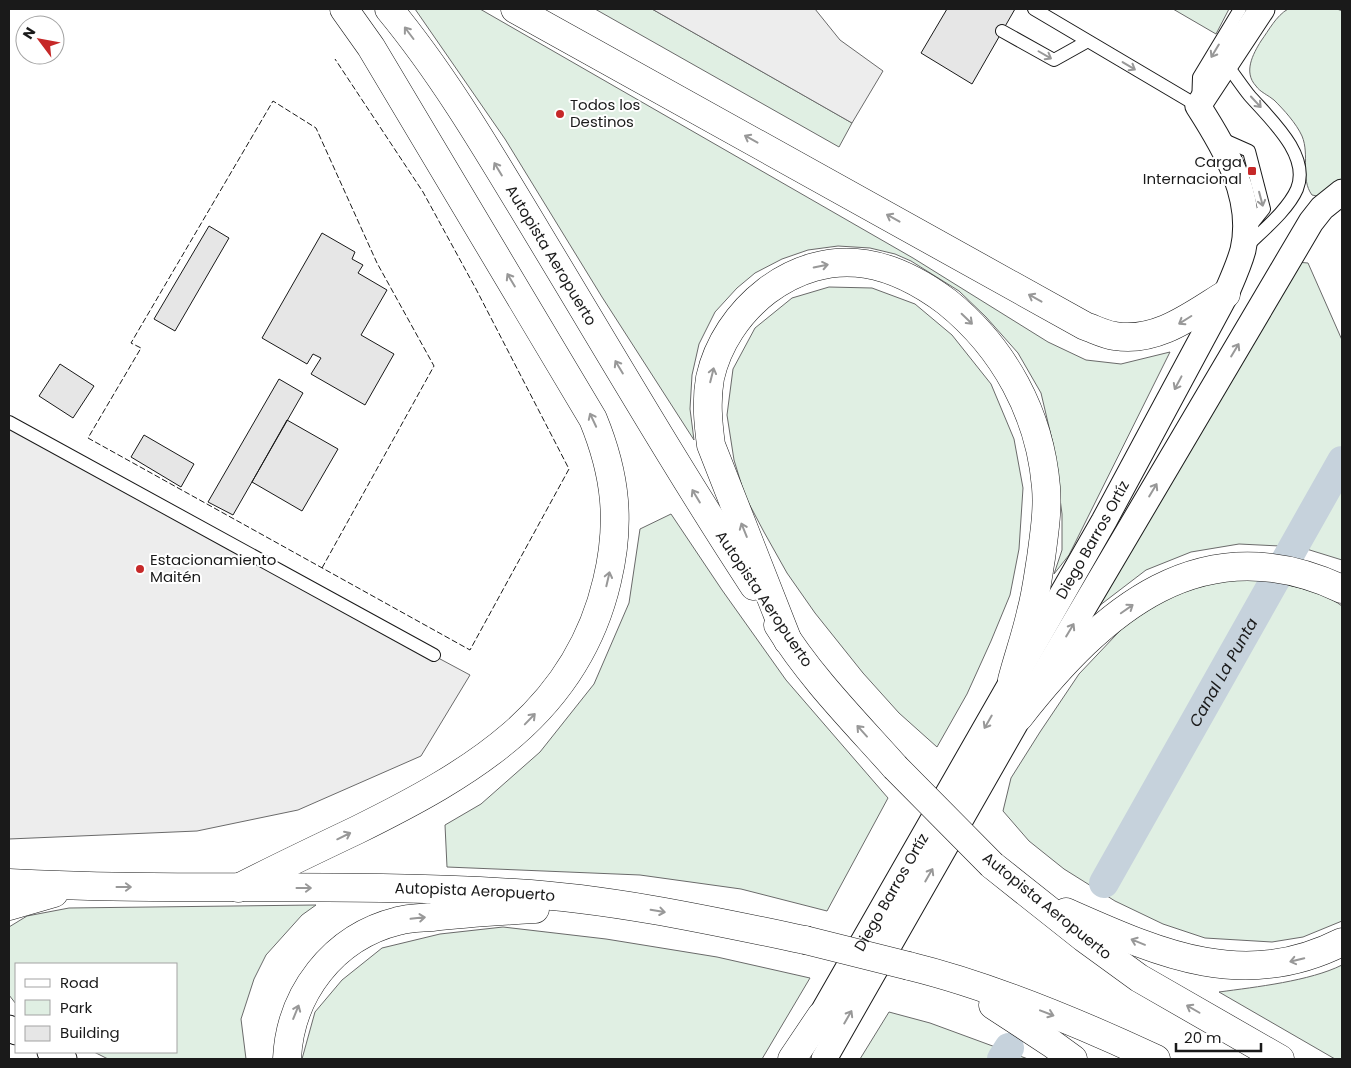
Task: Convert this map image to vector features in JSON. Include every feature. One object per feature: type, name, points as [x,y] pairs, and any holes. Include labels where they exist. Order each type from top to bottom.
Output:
[{"type":"highway","points":[[238,888],[417,800],[494,751],[522,728],[547,702],[583,647],[595,621],[604,593],[615,541],[616,517],[610,470],[603,444],[593,419],[376,56],[344,9]]},
{"type":"highway","name":"Autopista Aeropuerto","points":[[389,9],[409,32],[460,105],[696,496],[788,641],[850,716],[895,767],[992,865],[1030,896],[1139,978],[1280,1059]]},
{"type":"highway","points":[[515,9],[1085,326],[1115,336],[1146,336],[1177,325],[1226,294]]},
{"type":"highway","points":[[788,641],[712,445],[707,400],[710,378],[726,336],[754,301],[774,286],[794,274],[813,267],[841,262],[866,264],[902,274],[920,283],[962,315],[985,338],[1003,362],[1018,388],[1028,412],[1043,462],[1046,516],[1032,611],[1012,680]]},
{"type":"highway","points":[[1018,717],[1060,667],[1113,618],[1143,597],[1179,578],[1198,572],[1234,566],[1263,566],[1299,572],[1342,589]]},
{"type":"highway","name":"Autopista Aeropuerto","points":[[9,883],[75,887],[439,889],[518,893],[610,904],[694,917],[804,940],[935,972],[1045,1012],[1156,1059]]},
{"type":"highway","points":[[9,906],[75,887]]},
{"type":"highway","points":[[1030,896],[1152,948],[1202,962],[1243,966],[1278,964],[1327,950],[1342,942]]},
{"type":"highway","points":[[286,1059],[287,1044],[294,1017],[303,995],[318,971],[335,953],[358,936],[398,920],[455,914],[610,904]]},
{"type":"highway","points":[[935,972],[1014,1018],[1073,1059]]},
{"type":"highway","points":[[792,1059],[821,1016]]},
{"type":"street","points":[[1198,106],[1262,9]]},
{"type":"street","name":"Diego Barros Ortíz","points":[[796,1059],[1104,521],[1226,294],[1244,241],[1245,215],[1242,196],[1228,156],[1198,106]]},
{"type":"street","name":"Diego Barros Ortíz","points":[[824,1059],[1018,717],[1311,222],[1322,208],[1342,192]]},
{"type":"street","points":[[52,1053],[64,1059]]},
{"type":"lane","points":[[1034,9],[1198,106],[1199,77],[1240,9]]},
{"type":"lane","points":[[1002,31],[1054,60],[1088,41]]},
{"type":"lane","points":[[1226,64],[1271,118],[1294,150],[1300,168],[1297,190],[1286,206],[1244,241]]},
{"type":"lane","points":[[9,422],[434,655]]},
{"type":"green space","points":[[415,9],[480,9],[913,258],[1048,342],[1086,360],[1121,364],[1170,352],[1069,555],[1054,574],[1062,550],[1062,514],[1053,444],[1041,393],[1018,353],[986,317],[959,291],[911,261],[895,254],[870,248],[838,246],[808,250],[782,259],[755,273],[737,288],[715,312],[699,344],[692,375],[690,409],[694,440],[602,297],[505,139]]},
{"type":"green space","points":[[595,9],[652,9],[852,123],[839,147]]},
{"type":"green space","points":[[1173,9],[1229,9],[1216,34]]},
{"type":"green space","points":[[1288,9],[1337,9],[1342,11],[1342,183],[1322,197],[1312,195],[1308,189],[1302,136],[1290,117],[1274,100],[1258,88],[1250,75],[1252,57],[1258,46],[1276,19]]},
{"type":"green space","points":[[1296,262],[1308,263],[1342,340],[1342,560],[1300,547],[1239,544],[1191,552],[1146,570],[1095,609]]},
{"type":"green space","points":[[829,287],[872,288],[915,304],[952,335],[991,384],[1014,439],[1023,488],[1019,549],[1010,595],[967,694],[937,747],[899,713],[863,673],[815,613],[787,573],[764,532],[745,496],[734,460],[727,415],[733,369],[755,328],[792,298]]},
{"type":"green space","points":[[671,514],[786,680],[888,798],[827,911],[741,889],[640,875],[447,867],[445,825],[481,804],[540,752],[594,684],[629,603],[640,529]]},
{"type":"green space","points":[[1258,579],[1323,595],[1342,606],[1342,921],[1303,937],[1272,942],[1205,938],[1163,924],[1115,901],[1064,869],[1029,841],[1003,811],[1011,778],[1040,732],[1079,674],[1133,617],[1167,595],[1216,581]]},
{"type":"green space","points":[[316,905],[302,915],[266,955],[254,979],[241,1019],[246,1059],[108,1059],[96,1053],[178,1053],[178,963],[15,963],[15,1003],[9,995],[9,927],[27,916],[69,908]]},
{"type":"green space","points":[[503,927],[606,939],[717,957],[810,978],[762,1059],[302,1059],[315,1012],[342,980],[382,948],[440,934]]},
{"type":"green space","points":[[1342,965],[1342,1059],[1335,1059],[1219,992],[1299,979],[1329,971]]},
{"type":"green space","points":[[889,1012],[930,1023],[1028,1059],[860,1059]]},
{"type":"shaded area","points":[[652,9],[815,9],[840,40],[883,71],[852,123]]},
{"type":"shaded area","name":"Estacionamiento Maitén","points":[[9,428],[470,675],[421,756],[298,810],[197,831],[9,839]]},
{"type":"building","points":[[947,9],[1015,9],[972,84],[921,53]]},
{"type":"building","points":[[209,226],[229,238],[175,331],[154,319]]},
{"type":"building","points":[[322,233],[355,252],[352,259],[363,265],[358,273],[387,290],[361,335],[394,354],[365,405],[311,374],[321,358],[313,354],[307,364],[262,338]]},
{"type":"building","points":[[60,364],[94,386],[73,418],[39,396]]},
{"type":"building","points":[[279,379],[303,393],[233,515],[208,502]]},
{"type":"building","points":[[287,420],[338,449],[302,511],[252,482]]},
{"type":"building","points":[[144,435],[194,464],[181,487],[131,457]]},
{"type":"waterway","name":"Canal La Punta","points":[[1104,883],[1342,461]]},
{"type":"waterway","name":"Canal La Punta","points":[[1002,1059],[1009,1048]]},
{"type":"fence","points":[[322,568],[434,366],[377,263],[316,128],[273,101],[131,343],[141,348],[88,438],[470,650],[569,469],[476,289],[423,192],[335,59]]},
{"type":"place","name":"Todos los Destinos","points":[[560,114]]},
{"type":"place","name":"Carga Internacional","points":[[1252,171]]},
{"type":"place","name":"Estacionamiento Maitén","points":[[140,569]]}]
